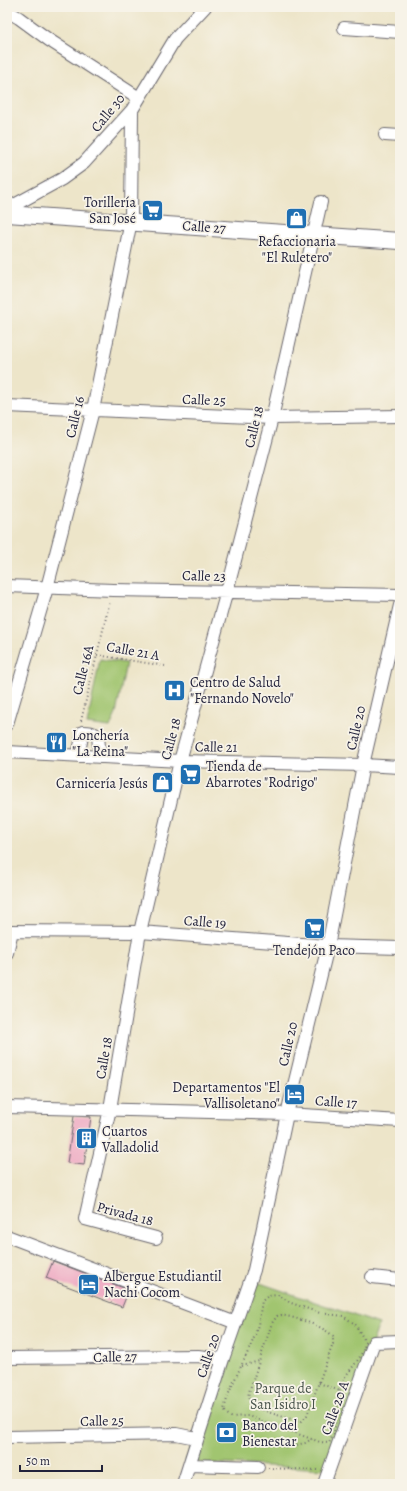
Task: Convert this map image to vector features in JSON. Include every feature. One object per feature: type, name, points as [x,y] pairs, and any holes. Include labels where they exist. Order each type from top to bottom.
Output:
[{"type":"main road","name":"Calle 27","points":[[7,214],[130,221],[400,241]]},
{"type":"street","name":"Calle 30","points":[[7,209],[62,179],[84,163],[132,110],[175,39],[198,9]]},
{"type":"street","points":[[7,11],[139,98]]},
{"type":"street","points":[[344,28],[400,32]]},
{"type":"street","name":"Calle 16","points":[[7,724],[47,588],[93,410],[130,221],[132,110]]},
{"type":"street","points":[[385,135],[400,136]]},
{"type":"street","name":"Calle 18","points":[[86,1219],[110,1109],[140,932],[180,761],[227,591],[272,418],[320,202]]},
{"type":"street","name":"Calle 25","points":[[7,406],[272,418],[400,416]]},
{"type":"street","name":"Calle 23","points":[[7,586],[112,590],[400,595]]},
{"type":"street","name":"Calle 20","points":[[183,1484],[196,1438],[254,1270],[287,1114],[328,946],[363,765],[400,605]]},
{"type":"street","points":[[78,756],[83,732],[89,732],[98,736],[100,757]]},
{"type":"street","name":"Calle 21","points":[[7,752],[180,761],[363,765],[400,768]]},
{"type":"street","points":[[7,953],[10,931]]},
{"type":"street","name":"Calle 19","points":[[10,931],[140,932],[328,946],[400,948]]},
{"type":"street","name":"Calle 17","points":[[7,1107],[287,1114],[400,1121]]},
{"type":"street","name":"Privada 18","points":[[86,1219],[156,1238]]},
{"type":"street","points":[[7,1236],[236,1323]]},
{"type":"street","points":[[372,1278],[400,1280]]},
{"type":"street","name":"Calle 20 A","points":[[324,1484],[374,1342],[400,1341]]},
{"type":"street","name":"Calle 27","points":[[7,1358],[198,1356],[223,1359]]},
{"type":"street","name":"Calle 25","points":[[7,1438],[176,1434],[196,1438]]},
{"type":"street","points":[[189,1465],[258,1467]]},
{"type":"path","name":"Calle 16A","points":[[80,727],[112,590]]},
{"type":"path","name":"Calle 21 A","points":[[97,655],[165,666]]},
{"type":"path","points":[[278,1295],[291,1303],[320,1313],[343,1316],[355,1324],[363,1336],[365,1346],[354,1367],[341,1383],[340,1391],[334,1432],[328,1443],[320,1442],[248,1416],[231,1417],[227,1414],[224,1410],[226,1400],[256,1333],[262,1301],[268,1296],[278,1295]]},
{"type":"path","points":[[281,1315],[292,1317],[317,1326],[334,1336],[334,1344],[307,1415],[302,1421],[282,1417],[257,1407],[251,1404],[248,1400],[249,1392],[260,1361],[272,1324],[277,1316],[281,1315]]},
{"type":"path","points":[[242,1366],[260,1361]]},
{"type":"path","points":[[319,1383],[340,1391]]},
{"type":"path","points":[[284,1447],[305,1443],[312,1439]]},
{"type":"path","points":[[258,1467],[329,1470]]},
{"type":"green space","points":[[100,659],[126,663],[116,714],[110,727],[87,724]]},
{"type":"green space","name":"Parque de San Isidro I","points":[[257,1282],[379,1324],[328,1469],[185,1462]]},
{"type":"building","name":"Cuartos Valladolid","points":[[74,1116],[91,1117],[84,1165],[67,1163]]},
{"type":"building","name":"Albergue Estudiantil Nachi Cocom","points":[[53,1261],[129,1290],[122,1307],[46,1278]]},
{"type":"building","name":"Banco del Bienestar","points":[[234,1428],[235,1438],[220,1439],[219,1429]]},
{"type":"place","name":"Torillería San José","points":[[152,210]]},
{"type":"place","name":"Refaccionaria \"El Ruletero\"","points":[[297,219]]},
{"type":"place","name":"Centro de Salud \"Fernando Novelo\"","points":[[175,690]]},
{"type":"place","name":"Lonchería \"La Reina\"","points":[[57,743]]},
{"type":"place","name":"Tienda de Abarrotes \"Rodrigo\"","points":[[190,774]]},
{"type":"place","name":"Carnicería Jesús","points":[[163,783]]},
{"type":"place","name":"Tendejón Paco","points":[[314,928]]},
{"type":"place","name":"Departamentos \"El Vallisoletano\"","points":[[295,1095]]},
{"type":"place","name":"Cuartos Valladolid","points":[[86,1139]]},
{"type":"place","name":"Albergue Estudiantil Nachi Cocom","points":[[88,1284]]},
{"type":"place","name":"Banco del Bienestar","points":[[227,1433]]}]
